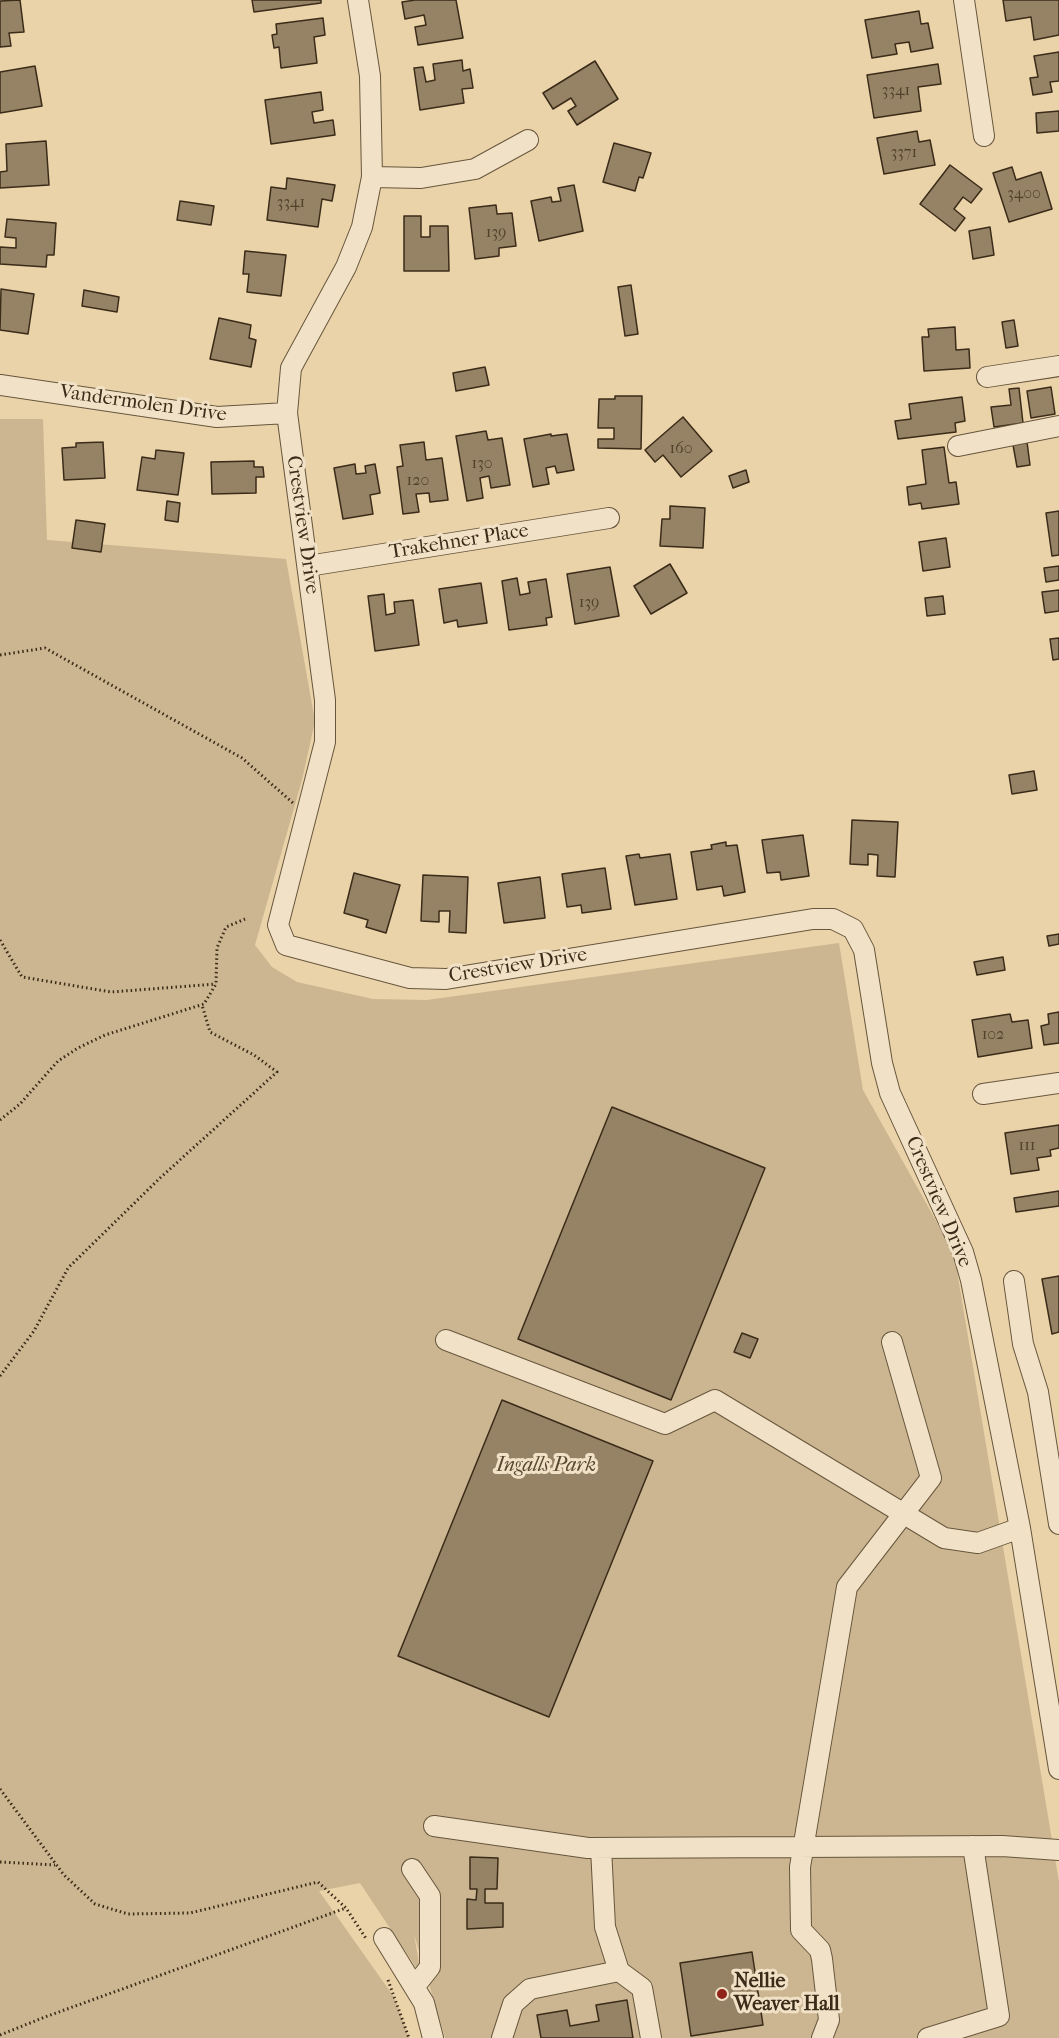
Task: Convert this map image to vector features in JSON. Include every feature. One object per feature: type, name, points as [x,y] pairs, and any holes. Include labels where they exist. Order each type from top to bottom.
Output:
[{"type":"street","name":"Crestview Drive","points":[[358,0],[370,76],[372,177],[362,226],[346,267],[291,368],[286,413],[325,700],[325,742],[308,816],[278,925],[286,945],[410,978],[446,979],[813,919],[833,919],[853,929],[864,950],[882,1063],[890,1093],[963,1252],[971,1280],[1020,1528],[1059,1769]]},
{"type":"street","points":[[963,0],[984,136]]},
{"type":"street","points":[[372,177],[422,178],[475,169],[528,140]]},
{"type":"street","points":[[987,377],[1059,366]]},
{"type":"street","name":"Vandermolen Drive","points":[[0,385],[217,417],[286,413]]},
{"type":"street","points":[[958,446],[1059,426]]},
{"type":"street","name":"Trakehner Place","points":[[308,566],[609,518]]},
{"type":"street","points":[[983,1094],[1059,1083]]},
{"type":"street","points":[[1014,1281],[1023,1344],[1038,1392],[1058,1513]]},
{"type":"street","points":[[446,1340],[665,1424],[715,1400],[944,1538],[978,1543],[1020,1528]]},
{"type":"street","points":[[822,2038],[829,2020],[822,1959],[820,1950],[801,1930],[800,1867],[847,1587],[931,1478],[892,1342]]},
{"type":"street","points":[[434,1826],[600,1848],[973,1846],[1059,1850]]},
{"type":"street","points":[[928,2038],[999,2016],[973,1846]]},
{"type":"street","points":[[600,1848],[605,1927],[619,1971],[642,1988],[651,2038]]},
{"type":"street","points":[[412,1869],[430,1896],[430,1967],[414,1986]]},
{"type":"street","points":[[378,1943],[414,1986],[424,2002],[433,2038]]},
{"type":"street","points":[[502,2038],[513,2004],[530,1989],[619,1971]]},
{"type":"path","points":[[0,655],[45,648],[242,758],[308,816]]},
{"type":"path","points":[[0,1120],[20,1104],[58,1061],[78,1048],[105,1035],[202,1005],[216,984],[217,948],[226,927],[245,919]]},
{"type":"path","points":[[0,940],[22,977],[111,992],[216,984]]},
{"type":"path","points":[[0,1376],[34,1331],[68,1268],[277,1072],[254,1055],[210,1032],[202,1005]]},
{"type":"path","points":[[0,1789],[56,1865],[95,1904],[128,1914],[190,1913],[318,1882],[378,1943]]},
{"type":"path","points":[[0,1862],[56,1865]]},
{"type":"path","points":[[0,2035],[346,1908]]},
{"type":"path","points":[[388,1978],[409,2038]]},
{"type":"green space","name":"Ingalls Park","points":[[0,419],[43,419],[47,540],[286,559],[315,721],[302,780],[255,945],[272,967],[297,982],[373,999],[427,1000],[839,943],[863,1090],[954,1253],[1059,1882],[1059,2038],[445,2038],[414,1934],[421,1975],[360,1883],[319,1891],[394,1997],[409,2038],[0,2038]]},
{"type":"building","points":[[20,0],[24,32],[9,33],[11,46],[0,47],[0,1]]},
{"type":"building","points":[[252,0],[321,0],[321,3],[254,12]]},
{"type":"building","points":[[456,0],[463,38],[418,45],[415,27],[426,25],[424,15],[405,19],[402,2]]},
{"type":"building","points":[[1003,0],[1059,0],[1059,35],[1034,40],[1031,17],[1006,21]]},
{"type":"building","points":[[919,11],[921,24],[928,23],[933,48],[911,52],[909,42],[895,44],[897,54],[872,58],[865,20]]},
{"type":"building","points":[[323,18],[325,35],[314,37],[317,63],[281,68],[279,47],[274,48],[272,35],[277,34],[276,24]]},
{"type":"building","points":[[1059,52],[1059,81],[1050,82],[1052,92],[1033,95],[1030,78],[1038,77],[1034,56]]},
{"type":"building","points":[[462,60],[463,71],[470,69],[473,88],[462,89],[464,103],[420,110],[414,68],[423,67],[426,82],[435,80],[433,64]]},
{"type":"building","points":[[595,61],[618,99],[577,125],[568,111],[576,106],[571,98],[553,109],[543,93]]},
{"type":"building","points":[[938,64],[941,84],[918,87],[921,111],[874,118],[867,75]]},
{"type":"building","points":[[35,66],[42,106],[0,113],[0,72]]},
{"type":"building","points":[[321,92],[323,110],[312,112],[314,123],[333,120],[335,135],[271,144],[265,100]]},
{"type":"building","points":[[1059,111],[1059,131],[1037,133],[1036,113]]},
{"type":"building","points":[[917,131],[919,142],[930,140],[935,165],[884,174],[877,138]]},
{"type":"building","points":[[46,141],[49,185],[0,188],[0,172],[7,171],[6,144]]},
{"type":"building","points":[[614,143],[651,153],[643,178],[639,177],[635,191],[603,182]]},
{"type":"building","points":[[950,165],[982,189],[971,203],[963,197],[954,209],[965,218],[955,231],[920,204]]},
{"type":"building","points":[[1012,167],[1016,180],[1041,172],[1052,209],[1009,222],[993,173]]},
{"type":"building","points":[[287,178],[335,185],[332,201],[322,199],[318,227],[267,220],[271,187],[286,189]]},
{"type":"building","points":[[574,185],[583,231],[539,241],[531,201],[551,197],[552,202],[561,201],[558,188]]},
{"type":"building","points":[[180,201],[214,206],[211,225],[177,220]]},
{"type":"building","points":[[496,205],[497,214],[512,213],[516,246],[499,248],[499,256],[475,259],[469,208]]},
{"type":"building","points":[[404,216],[421,216],[421,237],[430,237],[430,226],[448,226],[449,271],[404,271]]},
{"type":"building","points":[[7,219],[56,223],[54,255],[47,255],[46,267],[0,264],[0,247],[16,248],[16,238],[5,237]]},
{"type":"building","points":[[990,227],[994,255],[973,259],[969,231]]},
{"type":"building","points":[[245,251],[286,255],[281,296],[247,292],[249,274],[243,274]]},
{"type":"building","points":[[631,285],[638,334],[625,336],[618,287]]},
{"type":"building","points":[[1,289],[34,294],[28,334],[0,330]]},
{"type":"building","points":[[84,290],[119,297],[117,312],[82,306]]},
{"type":"building","points":[[219,318],[251,325],[249,338],[256,340],[251,367],[210,359]]},
{"type":"building","points":[[1014,320],[1018,346],[1006,348],[1002,322]]},
{"type":"building","points":[[955,327],[956,350],[969,349],[970,368],[924,371],[922,337],[929,337],[928,329]]},
{"type":"building","points":[[485,367],[489,385],[456,391],[453,373]]},
{"type":"building","points":[[1051,387],[1055,414],[1031,418],[1027,391]]},
{"type":"building","points":[[1019,388],[1023,423],[994,427],[991,407],[1011,405],[1009,389]]},
{"type":"building","points":[[615,396],[642,396],[641,449],[598,448],[598,439],[614,439],[614,428],[598,428],[599,399],[615,399]]},
{"type":"building","points":[[962,397],[965,421],[955,423],[956,432],[898,439],[895,421],[911,419],[909,404]]},
{"type":"building","points":[[683,417],[712,451],[681,477],[663,455],[655,462],[645,450]]},
{"type":"building","points":[[486,431],[488,440],[502,438],[510,485],[491,488],[489,476],[480,478],[483,498],[467,501],[456,436]]},
{"type":"building","points":[[551,434],[551,436],[567,434],[574,470],[557,473],[555,466],[546,468],[549,484],[533,487],[524,439]]},
{"type":"building","points":[[103,442],[105,478],[64,480],[62,448],[76,447],[76,443]]},
{"type":"building","points":[[424,442],[426,460],[442,458],[448,500],[430,502],[429,493],[416,494],[419,512],[403,514],[397,467],[403,466],[400,445]]},
{"type":"building","points":[[1027,442],[1030,465],[1017,467],[1013,445]]},
{"type":"building","points":[[944,447],[949,483],[956,482],[959,504],[922,509],[921,503],[909,505],[907,487],[926,484],[922,450]]},
{"type":"building","points":[[156,450],[184,453],[178,495],[137,490],[142,457],[155,459]]},
{"type":"building","points":[[254,461],[254,467],[263,467],[264,477],[256,477],[256,493],[212,494],[211,462]]},
{"type":"building","points":[[355,464],[356,474],[366,473],[365,466],[375,464],[380,493],[370,495],[373,514],[343,519],[334,468]]},
{"type":"building","points":[[746,470],[749,482],[733,488],[729,476]]},
{"type":"building","points":[[167,501],[180,503],[178,522],[165,520]]},
{"type":"building","points":[[670,506],[705,508],[703,548],[660,546],[662,519],[670,519]]},
{"type":"building","points":[[1059,511],[1059,555],[1052,556],[1046,513]]},
{"type":"building","points":[[76,520],[105,524],[101,552],[72,548]]},
{"type":"building","points":[[946,538],[950,567],[923,571],[919,542]]},
{"type":"building","points":[[670,564],[687,593],[651,614],[634,586]]},
{"type":"building","points":[[1059,566],[1059,580],[1046,582],[1044,568]]},
{"type":"building","points":[[610,567],[619,616],[575,624],[567,574]]},
{"type":"building","points":[[517,578],[520,595],[530,593],[528,582],[546,579],[552,617],[546,618],[547,625],[509,630],[502,581]]},
{"type":"building","points":[[481,583],[487,623],[458,627],[457,620],[444,623],[439,589]]},
{"type":"building","points":[[1059,590],[1059,611],[1045,613],[1042,592]]},
{"type":"building","points":[[384,594],[386,615],[395,613],[394,602],[413,600],[419,645],[375,651],[368,596]]},
{"type":"building","points":[[943,596],[945,614],[927,616],[925,598]]},
{"type":"building","points":[[1059,638],[1059,659],[1053,660],[1050,639]]},
{"type":"building","points":[[1034,771],[1037,790],[1012,794],[1009,775]]},
{"type":"building","points":[[852,820],[898,822],[895,877],[877,876],[878,855],[868,854],[868,865],[850,864]]},
{"type":"building","points":[[803,835],[809,876],[781,880],[780,872],[767,873],[762,840]]},
{"type":"building","points":[[726,842],[726,846],[737,845],[745,892],[724,896],[722,886],[697,890],[691,852],[712,849],[711,845]]},
{"type":"building","points":[[639,854],[640,858],[670,854],[677,899],[635,905],[626,856]]},
{"type":"building","points":[[605,868],[611,909],[582,913],[581,905],[567,907],[562,874]]},
{"type":"building","points":[[354,873],[400,885],[386,933],[366,927],[368,920],[344,913]]},
{"type":"building","points":[[423,875],[468,877],[466,933],[449,932],[450,911],[439,911],[439,922],[421,921]]},
{"type":"building","points":[[540,877],[545,918],[504,923],[498,883]]},
{"type":"building","points":[[1059,934],[1059,944],[1049,946],[1047,936]]},
{"type":"building","points":[[1003,957],[1005,970],[977,975],[974,962]]},
{"type":"building","points":[[1059,1012],[1059,1043],[1044,1045],[1041,1026],[1049,1024],[1048,1014]]},
{"type":"building","points":[[1010,1014],[1012,1022],[1028,1020],[1032,1048],[978,1057],[972,1020]]},
{"type":"building","points":[[612,1107],[765,1168],[671,1400],[518,1339]]},
{"type":"building","points":[[1059,1125],[1059,1148],[1050,1150],[1051,1156],[1037,1158],[1039,1170],[1011,1174],[1005,1133]]},
{"type":"building","points":[[1059,1191],[1059,1206],[1016,1212],[1014,1198]]},
{"type":"building","points":[[1059,1276],[1059,1332],[1052,1334],[1042,1279]]},
{"type":"building","points":[[742,1333],[758,1339],[750,1358],[734,1352]]},
{"type":"building","points":[[502,1400],[653,1461],[549,1717],[398,1656]]},
{"type":"building","points":[[470,1857],[498,1858],[497,1889],[485,1889],[485,1903],[503,1903],[503,1927],[467,1929],[467,1899],[476,1900],[477,1889],[470,1889]]},
{"type":"building","name":"Nellie Weaver Hall","points":[[752,1952],[763,2025],[691,2036],[680,1963]]},
{"type":"building","points":[[627,2000],[633,2038],[541,2038],[537,2015],[567,2010],[570,2026],[599,2021],[596,2005]]},
{"type":"place","name":"Nellie Weaver Hall","points":[[722,1994]]}]
